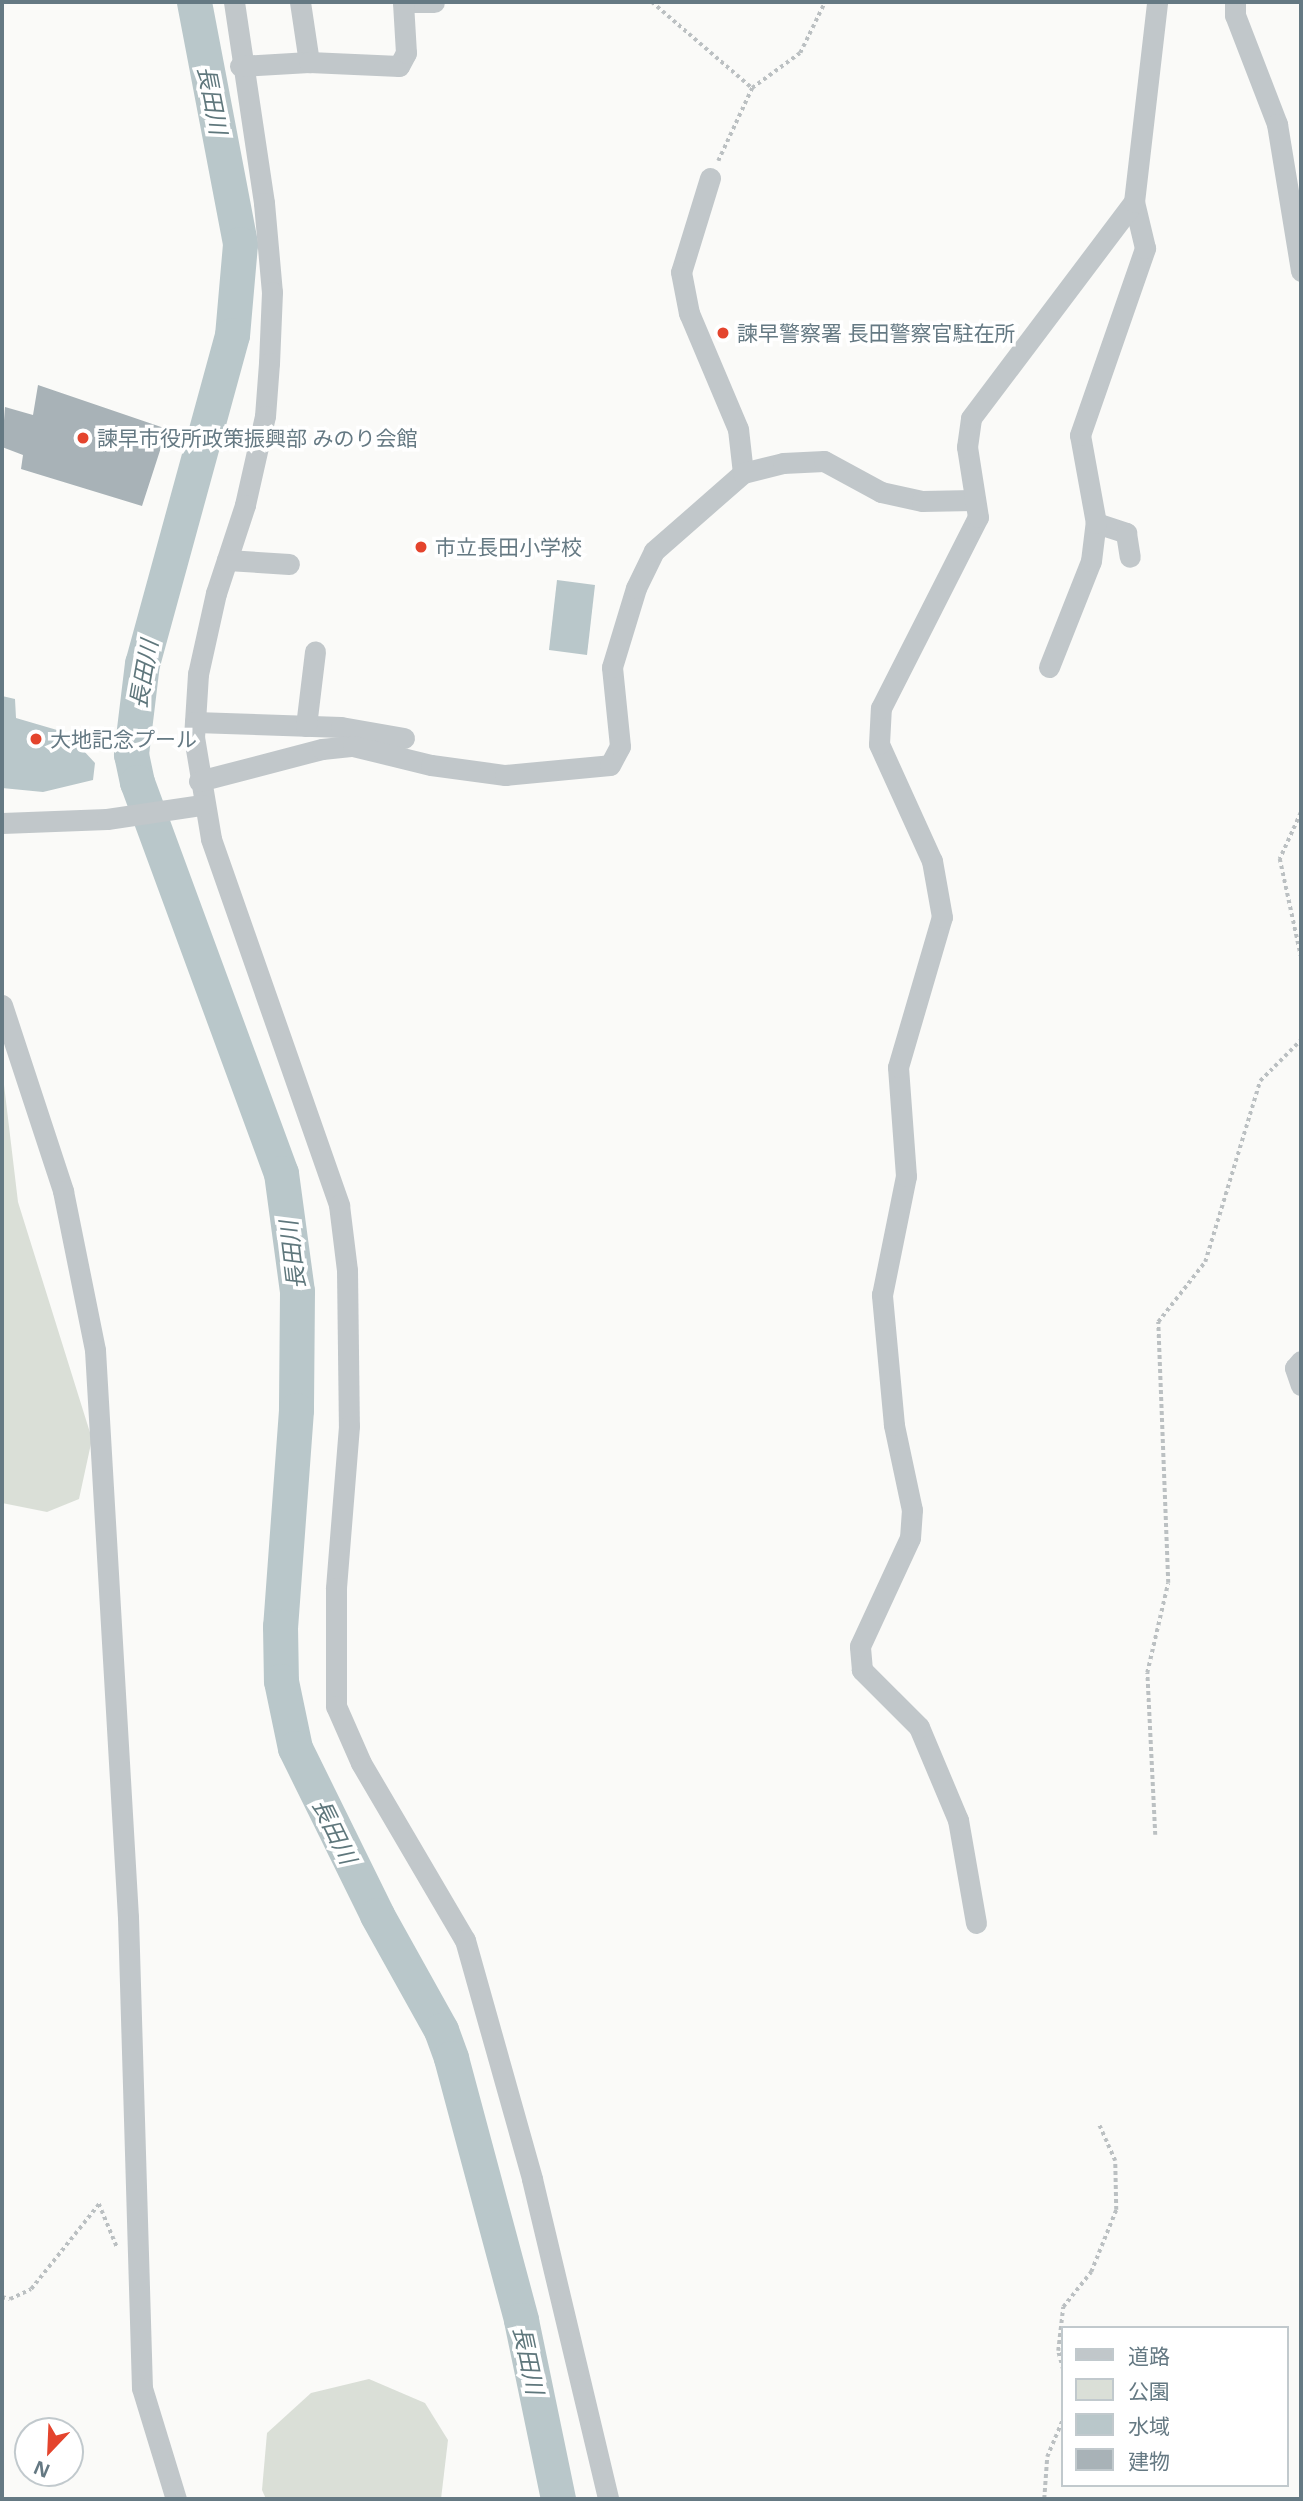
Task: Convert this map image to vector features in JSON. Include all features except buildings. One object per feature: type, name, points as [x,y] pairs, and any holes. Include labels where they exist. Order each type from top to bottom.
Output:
[{"type":"street","points":[[234,2],[240,66],[264,202],[272,292],[265,416],[245,505],[227,560],[198,674],[195,722],[199,782],[194,805],[339,1205],[346,1270],[349,1426],[336,1588],[336,1706],[361,1763],[465,1940],[532,2179],[608,2499]]},
{"type":"street","points":[[300,2],[309,62]]},
{"type":"street","points":[[240,66],[309,62],[399,66],[405,52],[403,2],[434,2]]},
{"type":"street","points":[[1049,667],[1091,561],[1096,523],[1080,435],[1145,248],[1134,202],[1157,2]]},
{"type":"street","points":[[1235,2],[1235,15],[1277,124],[1301,271]]},
{"type":"street","points":[[710,178],[681,272],[689,313],[738,429],[743,473]]},
{"type":"street","points":[[976,1923],[958,1820],[919,1727],[862,1670],[860,1646],[910,1538],[912,1510],[894,1425],[882,1295],[906,1176],[898,1068],[942,917],[932,861],[879,744],[881,708],[978,517],[973,500],[967,447],[971,418],[1134,202]]},
{"type":"street","points":[[199,782],[322,749],[353,746],[431,765],[505,775],[610,765],[620,746],[612,667],[636,588],[654,551],[743,473],[783,463],[824,461],[881,492],[922,501],[973,500]]},
{"type":"street","points":[[1096,523],[1126,533],[1130,557]]},
{"type":"street","points":[[227,560],[289,564]]},
{"type":"street","points":[[306,726],[315,652]]},
{"type":"street","points":[[195,722],[306,726],[404,738]]},
{"type":"street","points":[[2,823],[107,819],[194,805]]},
{"type":"street","points":[[2,1005],[62,1191],[95,1350],[128,1917],[142,2388],[176,2499]]},
{"type":"street","points":[[1301,1360],[1295,1368],[1301,1385]]},
{"type":"path","points":[[652,2],[752,88]]},
{"type":"path","points":[[710,178],[752,88],[800,53],[825,2]]},
{"type":"path","points":[[1301,813],[1280,859],[1301,956]]},
{"type":"path","points":[[1155,1835],[1147,1673],[1168,1583],[1157,1369],[1158,1322],[1205,1262],[1260,1082],[1301,1040]]},
{"type":"path","points":[[1062,2366],[1058,2351],[1063,2306],[1091,2272],[1116,2210],[1115,2161],[1099,2125]]},
{"type":"path","points":[[2,2297],[10,2299],[31,2289],[99,2204],[119,2252]]},
{"type":"path","points":[[1044,2499],[1047,2457],[1062,2421]]},
{"type":"green space","points":[[2,1068],[18,1202],[92,1439],[79,1499],[47,1512],[2,1503]]},
{"type":"green space","points":[[369,2379],[425,2403],[448,2440],[441,2499],[266,2499],[262,2490],[267,2433],[311,2393]]},
{"type":"water","points":[[557,580],[595,585],[587,655],[549,650]]},
{"type":"water","name":"大地記念プール","points":[[2,696],[15,699],[16,718],[57,730],[82,749],[95,763],[93,780],[43,792],[2,788]]},
{"type":"waterway","name":"長田川","points":[[194,2],[240,244],[232,335],[142,663],[131,754],[137,782],[281,1173],[297,1291],[296,1410],[280,1626],[281,1681],[295,1748],[377,1915],[441,2030],[451,2058],[521,2320],[558,2499]]},
{"type":"place","name":"諫早警察署 長田警察官駐在所","points":[[723,333]]},
{"type":"place","name":"諫早市役所政策振興部 みのり会館","points":[[83,438]]},
{"type":"place","name":"市立長田小学校","points":[[421,547]]},
{"type":"place","name":"大地記念プール","points":[[36,739]]}]
